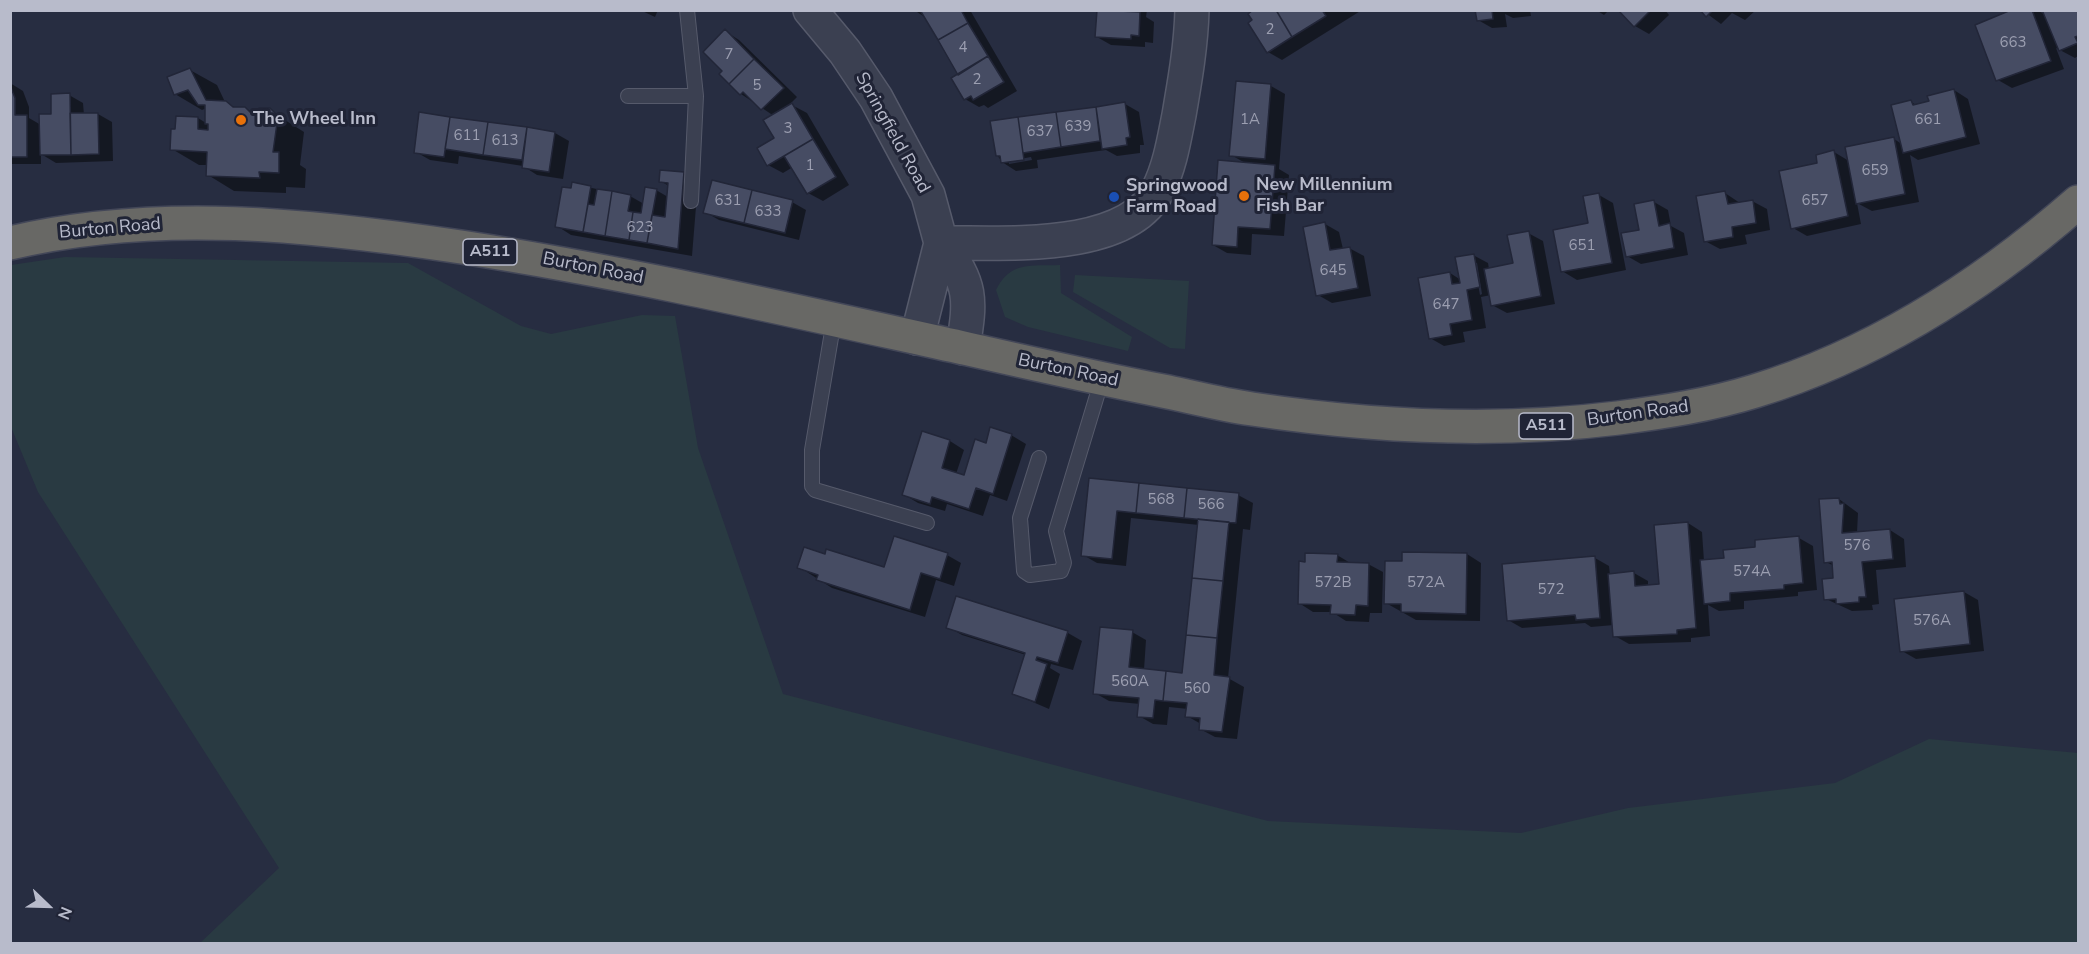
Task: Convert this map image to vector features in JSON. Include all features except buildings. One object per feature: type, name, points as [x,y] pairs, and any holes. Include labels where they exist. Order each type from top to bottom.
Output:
[{"type":"highway","name":"Burton Road","points":[[10,243],[45,235],[187,224],[264,225],[355,231],[553,261],[684,286],[1102,379],[1249,409],[1349,421],[1509,428],[1565,424],[1701,405],[1754,392],[1820,369],[1933,311],[1999,267],[2079,202]]},
{"type":"street","name":"Springfield Road","points":[[810,10],[844,52],[876,98],[907,152],[928,195],[941,243],[917,338]]},
{"type":"street","points":[[941,243],[1062,240],[1115,227],[1140,213],[1158,191],[1169,162],[1191,43],[1192,10]]},
{"type":"street","points":[[941,243],[960,270],[970,305],[963,348]]},
{"type":"lane","points":[[687,10],[696,96],[691,201]]},
{"type":"lane","points":[[628,96],[696,96]]},
{"type":"lane","points":[[834,320],[812,450],[812,486],[815,490],[927,523]]},
{"type":"lane","points":[[1039,458],[1020,518],[1024,571],[1030,575],[1061,571],[1064,564],[1056,531],[1102,379]]},
{"type":"shaded area","points":[[65,257],[408,263],[521,326],[551,334],[642,315],[675,316],[698,448],[783,694],[1268,821],[1521,833],[1628,808],[1835,783],[1929,739],[2078,753],[2078,943],[200,943],[279,868],[38,492],[11,427],[11,265]]},
{"type":"shaded area","points":[[1060,265],[1061,293],[1132,337],[1128,351],[1028,327],[1005,317],[996,290],[1008,274],[1023,267]]},
{"type":"shaded area","points":[[1075,275],[1189,281],[1185,349],[1170,348],[1073,292]]},
{"type":"place","name":"The Wheel Inn","points":[[241,120]]},
{"type":"place","name":"New Millennium Fish Bar","points":[[1244,196]]},
{"type":"place","name":"Springwood Farm Road","points":[[1114,197]]}]
